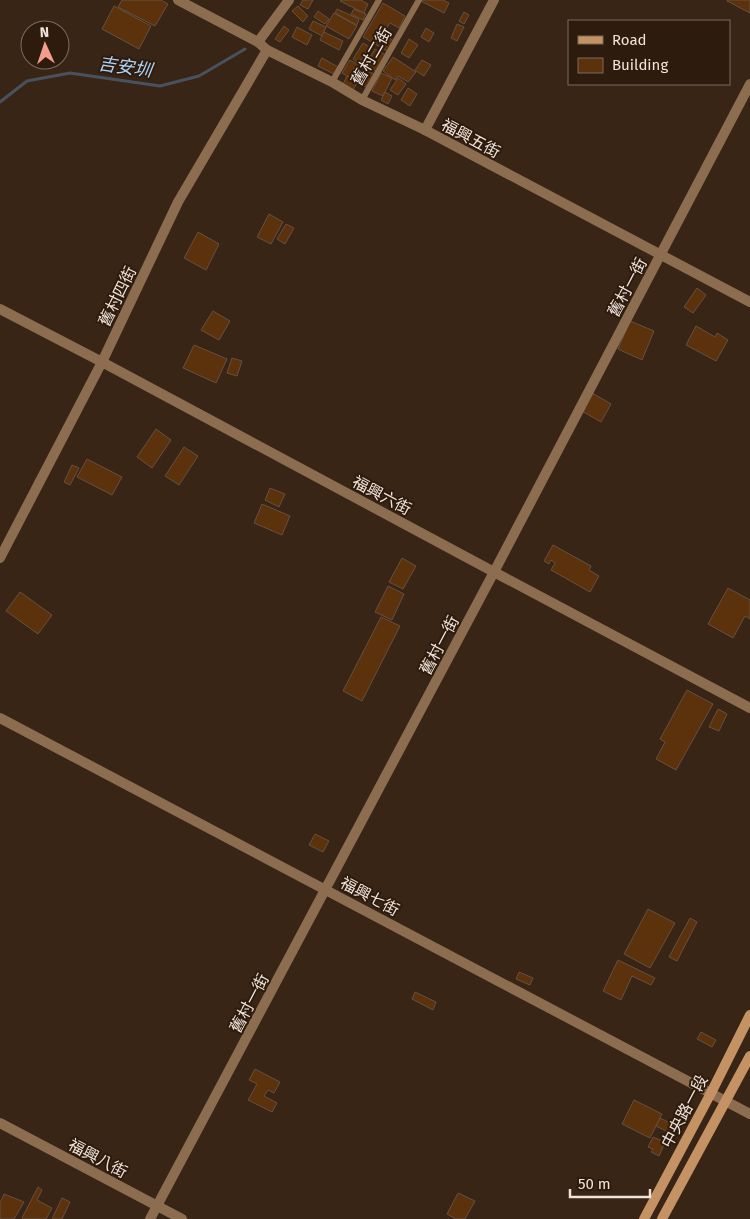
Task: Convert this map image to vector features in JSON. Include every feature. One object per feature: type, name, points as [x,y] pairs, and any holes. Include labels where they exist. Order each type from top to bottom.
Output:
[{"type":"street","name":"福興五街","points":[[178,0],[258,42],[267,50],[332,82],[362,100],[425,130],[750,302]]},
{"type":"street","points":[[258,42],[289,0]]},
{"type":"street","points":[[425,130],[494,0]]},
{"type":"street","name":"舊村四街","points":[[0,558],[102,362],[178,202],[267,50]]},
{"type":"street","name":"舊村一街","points":[[150,1219],[326,890],[750,84]]},
{"type":"street","name":"福興六街","points":[[0,309],[750,708]]},
{"type":"street","name":"福興七街","points":[[0,718],[750,1114]]},
{"type":"street","name":"中央路一段","points":[[644,1219],[750,1015]]},
{"type":"street","name":"中央路一段","points":[[662,1219],[750,1056]]},
{"type":"street","name":"福興八街","points":[[0,1123],[182,1219]]},
{"type":"lane","points":[[332,82],[379,0]]},
{"type":"lane","name":"舊村二街","points":[[362,100],[419,0]]},
{"type":"building","points":[[122,0],[161,0],[168,4],[155,26],[118,7]]},
{"type":"building","points":[[303,0],[313,0],[308,9],[300,5]]},
{"type":"building","points":[[341,0],[361,0],[368,4],[364,13]]},
{"type":"building","points":[[421,0],[443,0],[449,3],[444,13]]},
{"type":"building","points":[[750,0],[750,13],[727,1]]},
{"type":"building","points":[[383,3],[405,16],[399,28],[390,23],[383,34],[394,41],[387,51],[363,37]]},
{"type":"building","points":[[114,6],[151,26],[139,49],[102,29]]},
{"type":"building","points":[[298,6],[308,16],[303,22],[292,11]]},
{"type":"building","points":[[337,9],[359,19],[357,25],[335,13]]},
{"type":"building","points":[[354,9],[366,14],[363,20],[351,14]]},
{"type":"building","points":[[318,11],[329,19],[325,24],[314,17]]},
{"type":"building","points":[[464,12],[469,15],[464,24],[459,21]]},
{"type":"building","points":[[334,13],[357,26],[349,39],[326,26]]},
{"type":"building","points":[[313,21],[326,27],[322,36],[309,29]]},
{"type":"building","points":[[457,24],[464,27],[457,41],[451,38]]},
{"type":"building","points":[[284,26],[289,30],[280,42],[275,39]]},
{"type":"building","points":[[297,27],[312,35],[307,45],[292,37]]},
{"type":"building","points":[[426,28],[434,33],[429,42],[421,37]]},
{"type":"building","points":[[324,32],[343,41],[339,50],[320,40]]},
{"type":"building","points":[[409,39],[418,45],[409,58],[401,53]]},
{"type":"building","points":[[363,43],[370,47],[359,63],[353,59]]},
{"type":"building","points":[[375,49],[386,55],[376,71],[365,65]]},
{"type":"building","points":[[393,57],[416,72],[408,82],[398,76],[395,80],[383,71]]},
{"type":"building","points":[[322,58],[338,67],[334,74],[318,66]]},
{"type":"building","points":[[350,60],[374,74],[366,87],[355,81],[360,71],[354,68],[352,70],[356,73],[352,79],[342,73]]},
{"type":"building","points":[[422,60],[431,65],[424,76],[415,70]]},
{"type":"building","points":[[381,73],[392,78],[383,96],[372,91]]},
{"type":"building","points":[[347,76],[357,83],[353,90],[343,84]]},
{"type":"building","points":[[398,78],[406,84],[398,95],[390,90]]},
{"type":"building","points":[[408,88],[417,94],[410,106],[401,100]]},
{"type":"building","points":[[385,92],[392,96],[388,104],[381,100]]},
{"type":"building","points":[[269,214],[283,222],[271,244],[257,237]]},
{"type":"building","points":[[286,224],[294,228],[285,244],[277,239]]},
{"type":"building","points":[[198,232],[219,244],[206,270],[184,258]]},
{"type":"building","points":[[697,288],[706,295],[693,313],[684,307]]},
{"type":"building","points":[[213,311],[230,321],[219,340],[201,330]]},
{"type":"building","points":[[630,321],[654,331],[642,360],[618,349]]},
{"type":"building","points":[[696,326],[715,337],[717,333],[728,340],[716,361],[686,345]]},
{"type":"building","points":[[194,345],[227,359],[216,383],[183,368]]},
{"type":"building","points":[[232,358],[242,361],[237,376],[227,373]]},
{"type":"building","points":[[592,393],[611,404],[601,422],[582,411]]},
{"type":"building","points":[[156,429],[171,440],[152,468],[137,457]]},
{"type":"building","points":[[184,447],[198,456],[179,485],[165,476]]},
{"type":"building","points":[[87,459],[122,477],[112,495],[77,477]]},
{"type":"building","points":[[72,465],[79,468],[70,485],[64,482]]},
{"type":"building","points":[[270,488],[285,494],[279,507],[265,500]]},
{"type":"building","points":[[262,504],[290,516],[282,535],[254,523]]},
{"type":"building","points":[[553,545],[591,566],[589,570],[599,576],[590,592],[551,570],[555,563],[551,560],[549,564],[544,561]]},
{"type":"building","points":[[402,558],[416,566],[403,589],[389,582]]},
{"type":"building","points":[[388,586],[404,594],[392,620],[375,612]]},
{"type":"building","points":[[728,588],[750,600],[750,619],[745,616],[733,638],[708,624]]},
{"type":"building","points":[[20,592],[52,615],[38,634],[6,611]]},
{"type":"building","points":[[381,617],[400,626],[362,701],[343,691]]},
{"type":"building","points":[[687,690],[713,704],[676,770],[656,759],[665,742],[660,739]]},
{"type":"building","points":[[718,709],[727,714],[719,731],[709,727]]},
{"type":"building","points":[[315,834],[329,841],[323,852],[309,845]]},
{"type":"building","points":[[648,909],[675,923],[650,968],[624,954]]},
{"type":"building","points":[[690,918],[697,922],[677,961],[669,957]]},
{"type":"building","points":[[618,960],[655,978],[651,985],[632,976],[621,1000],[603,991]]},
{"type":"building","points":[[519,972],[533,978],[530,985],[516,979]]},
{"type":"building","points":[[415,992],[436,1002],[433,1010],[412,999]]},
{"type":"building","points":[[701,1032],[716,1040],[712,1047],[697,1039]]},
{"type":"building","points":[[255,1069],[280,1082],[274,1093],[268,1090],[264,1096],[277,1103],[272,1112],[248,1100],[257,1084],[249,1080]]},
{"type":"building","points":[[634,1100],[662,1114],[650,1138],[622,1124]]},
{"type":"building","points":[[660,1118],[676,1126],[672,1134],[656,1126]]},
{"type":"building","points":[[653,1137],[665,1142],[659,1156],[651,1152],[653,1149],[648,1147]]},
{"type":"building","points":[[38,1187],[42,1190],[37,1200],[52,1208],[46,1219],[23,1219],[22,1218]]},
{"type":"building","points":[[458,1193],[475,1201],[465,1219],[456,1219],[447,1214]]},
{"type":"building","points":[[4,1194],[24,1202],[14,1219],[0,1219],[0,1203]]},
{"type":"building","points":[[62,1198],[70,1202],[62,1219],[52,1219]]},
{"type":"waterway","name":"吉安圳","points":[[0,102],[27,81],[70,73],[160,86],[199,76],[245,49]]}]
